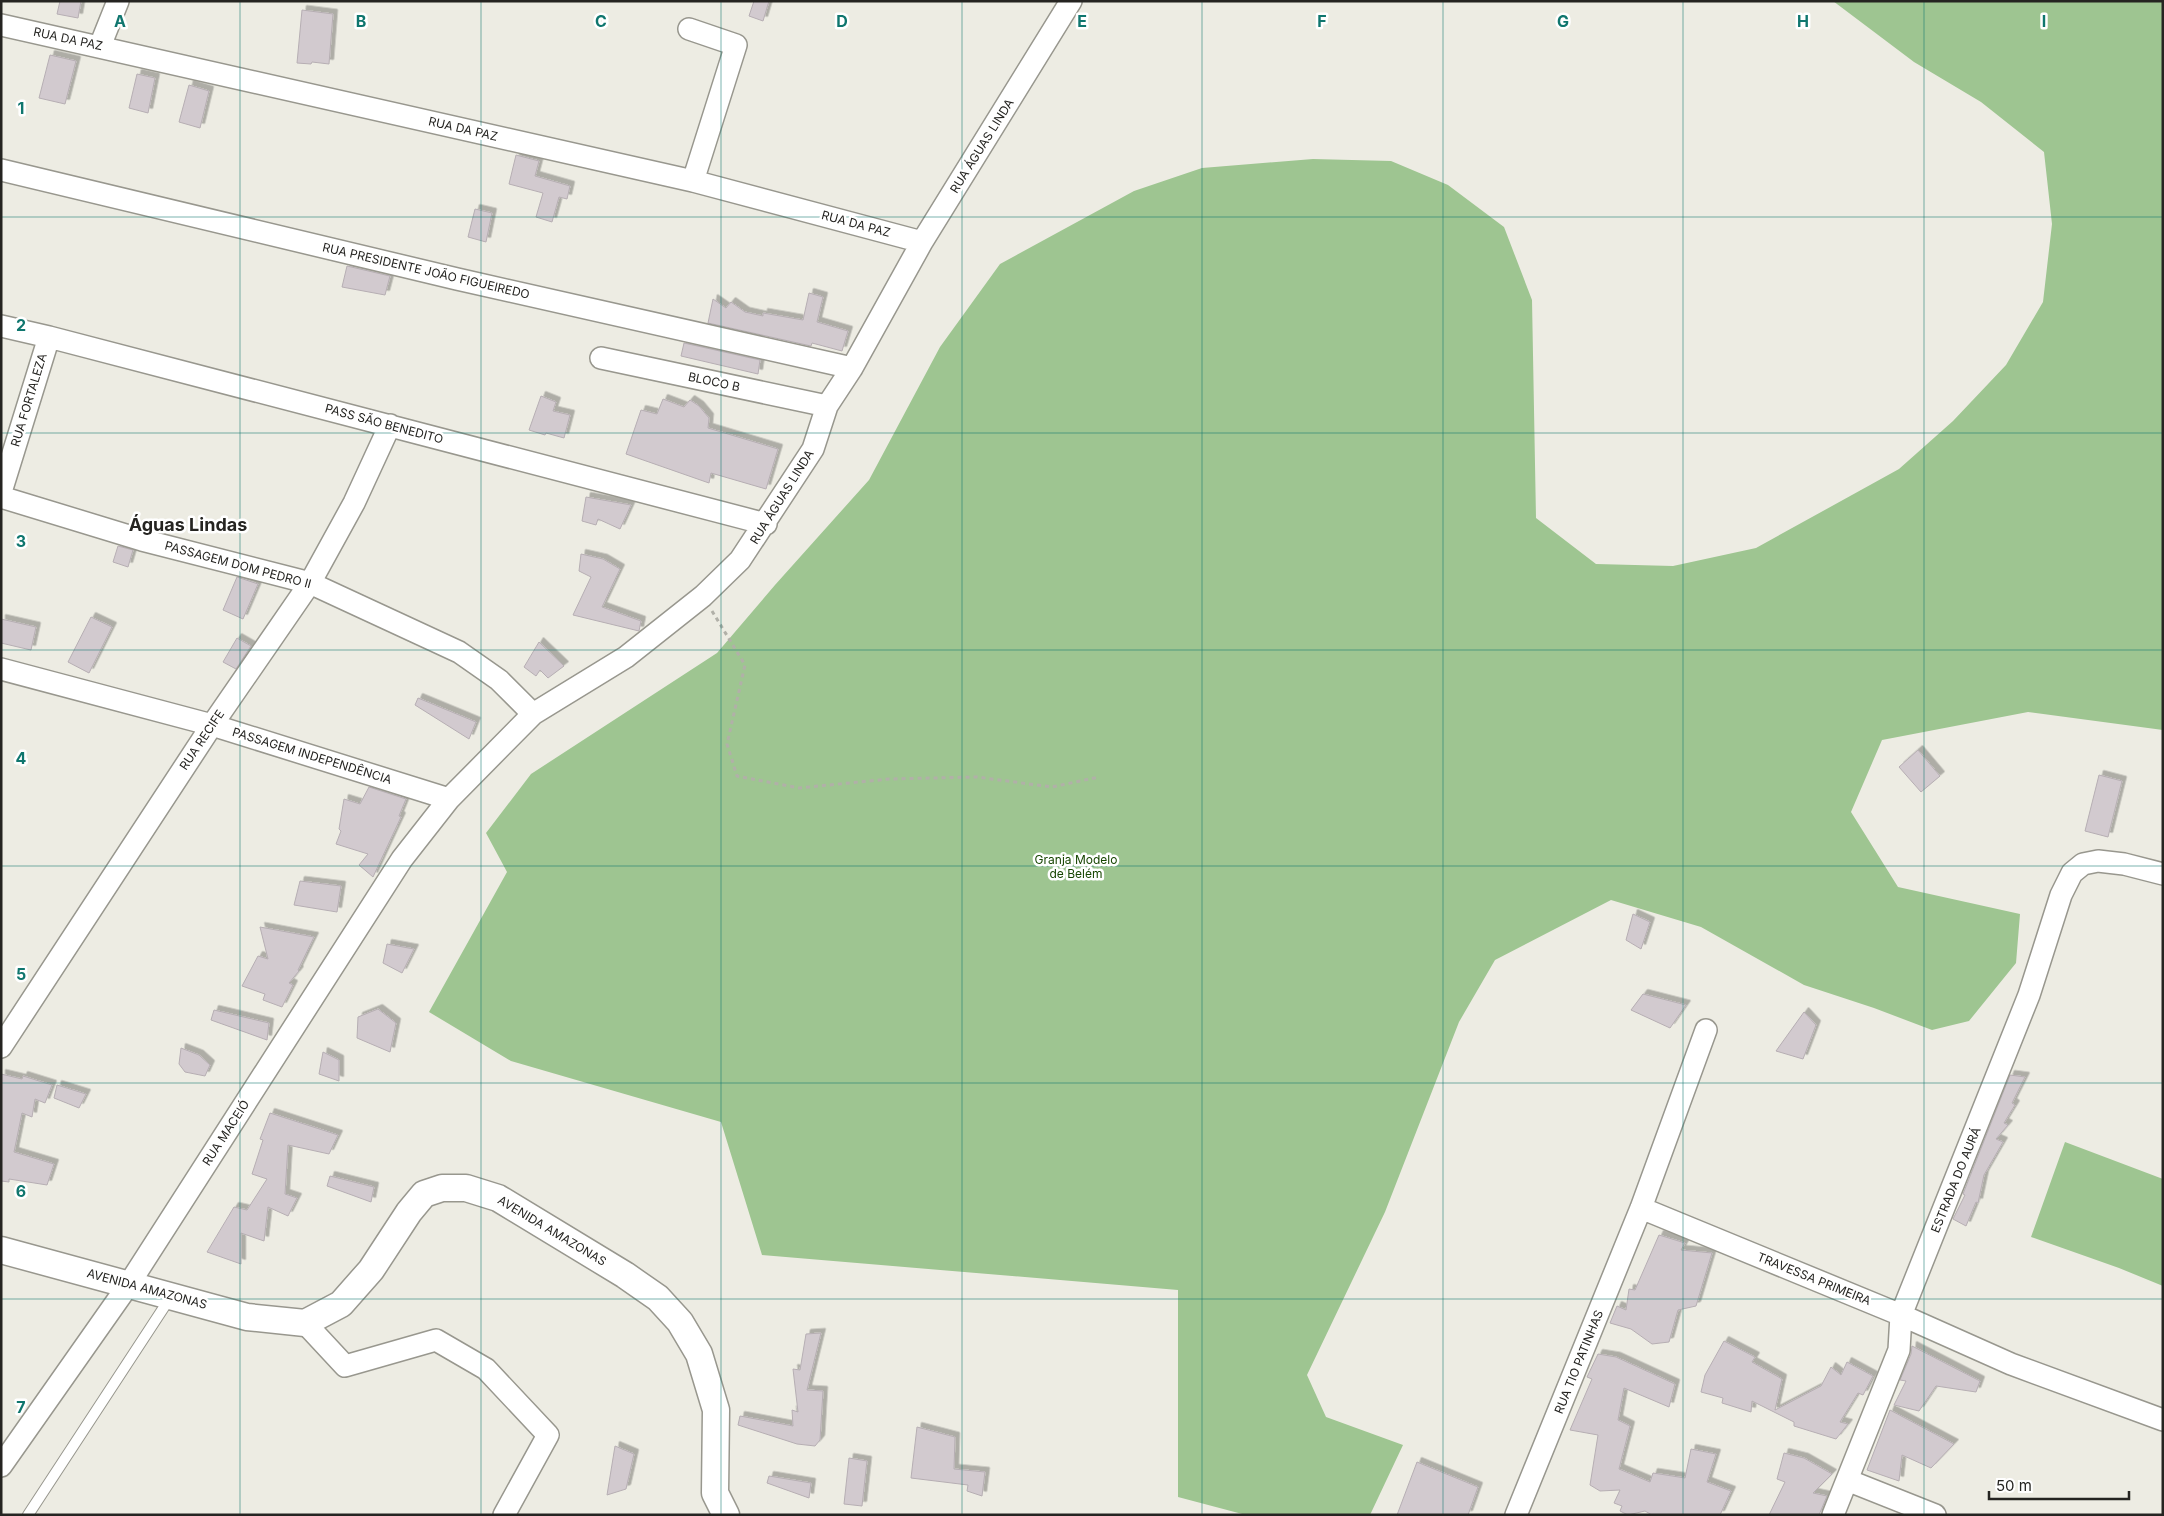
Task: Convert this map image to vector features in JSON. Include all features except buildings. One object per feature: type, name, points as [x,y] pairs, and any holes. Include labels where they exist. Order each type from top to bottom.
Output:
[{"type":"street","points":[[100,46],[118,1]]},
{"type":"street","name":"RUA ÁGUAS LINDA","points":[[449,799],[533,714],[626,657],[703,596],[740,560],[766,524],[813,449],[827,406],[852,368],[922,242],[1071,1]]},
{"type":"street","name":"RUA DA PAZ","points":[[1,25],[693,181],[922,242]]},
{"type":"street","points":[[689,29],[736,45],[693,181]]},
{"type":"street","name":"RUA PRESIDENTE JOÃO FIGUEIREDO","points":[[1,170],[447,276],[852,368]]},
{"type":"street","name":"PASS SÃO BENEDITO","points":[[1,326],[49,336],[766,524]]},
{"type":"street","name":"RUA FORTALEZA","points":[[1,492],[49,336]]},
{"type":"street","name":"BLOCO B","points":[[601,358],[827,406]]},
{"type":"street","name":"RUA RECIFE","points":[[1,1046],[212,725],[310,583],[354,503],[390,425]]},
{"type":"street","name":"PASSAGEM DOM PEDRO II","points":[[1,497],[142,540],[310,583],[459,652],[499,680],[533,714]]},
{"type":"street","name":"PASSAGEM INDEPENDÊNCIA","points":[[1,668],[212,725],[449,799]]},
{"type":"street","name":"RUA MACEIÓ","points":[[1,1466],[129,1284],[402,859],[449,799]]},
{"type":"street","name":"ESTRADA DO AURÁ","points":[[1833,1515],[1899,1350],[1901,1316],[2029,995],[2060,894],[2077,868],[2083,864],[2098,861],[2124,864],[2163,874]]},
{"type":"street","points":[[1641,1208],[1706,1030]]},
{"type":"street","name":"AVENIDA AMAZONAS","points":[[1,1250],[247,1317],[305,1323],[341,1304],[371,1270],[408,1212],[424,1194],[442,1188],[466,1188],[498,1198],[625,1275],[658,1298],[680,1322],[699,1354],[716,1410],[716,1493],[726,1515]]},
{"type":"street","name":"TRAVESSA PRIMEIRA","points":[[1641,1208],[2011,1364],[2163,1420]]},
{"type":"street","name":"RUA TIO PATINHAS","points":[[1516,1515],[1641,1208]]},
{"type":"street","points":[[305,1323],[345,1366],[436,1340],[486,1369],[548,1435],[504,1515]]},
{"type":"street","points":[[1847,1480],[1935,1515]]},
{"type":"lane","points":[[28,1515],[172,1296]]},
{"type":"path","points":[[703,596],[745,665],[727,744],[736,776],[799,788],[890,779],[977,777],[1052,787],[1099,777]]},
{"type":"green space","name":"Granja Modelo de Belém","points":[[1833,1],[2163,1],[2163,730],[2028,712],[1882,740],[1851,812],[1898,887],[2020,914],[2016,963],[1969,1021],[1932,1030],[1874,1008],[1804,985],[1701,927],[1611,900],[1495,960],[1459,1022],[1385,1212],[1307,1375],[1326,1417],[1403,1445],[1370,1515],[1246,1515],[1178,1497],[1178,1290],[762,1255],[721,1122],[511,1061],[429,1012],[507,872],[486,833],[531,774],[717,653],[869,480],[940,347],[1000,264],[1134,191],[1202,168],[1313,159],[1391,161],[1448,185],[1504,227],[1532,300],[1536,518],[1596,564],[1673,566],[1756,548],[1899,469],[1953,421],[2006,365],[2043,302],[2052,224],[2044,152],[1981,102],[1914,62]]},
{"type":"green space","points":[[2065,1142],[2163,1179],[2163,1286],[2119,1268],[2031,1237]]},
{"type":"district","name":"Águas Lindas","points":[[188,525]]}]
